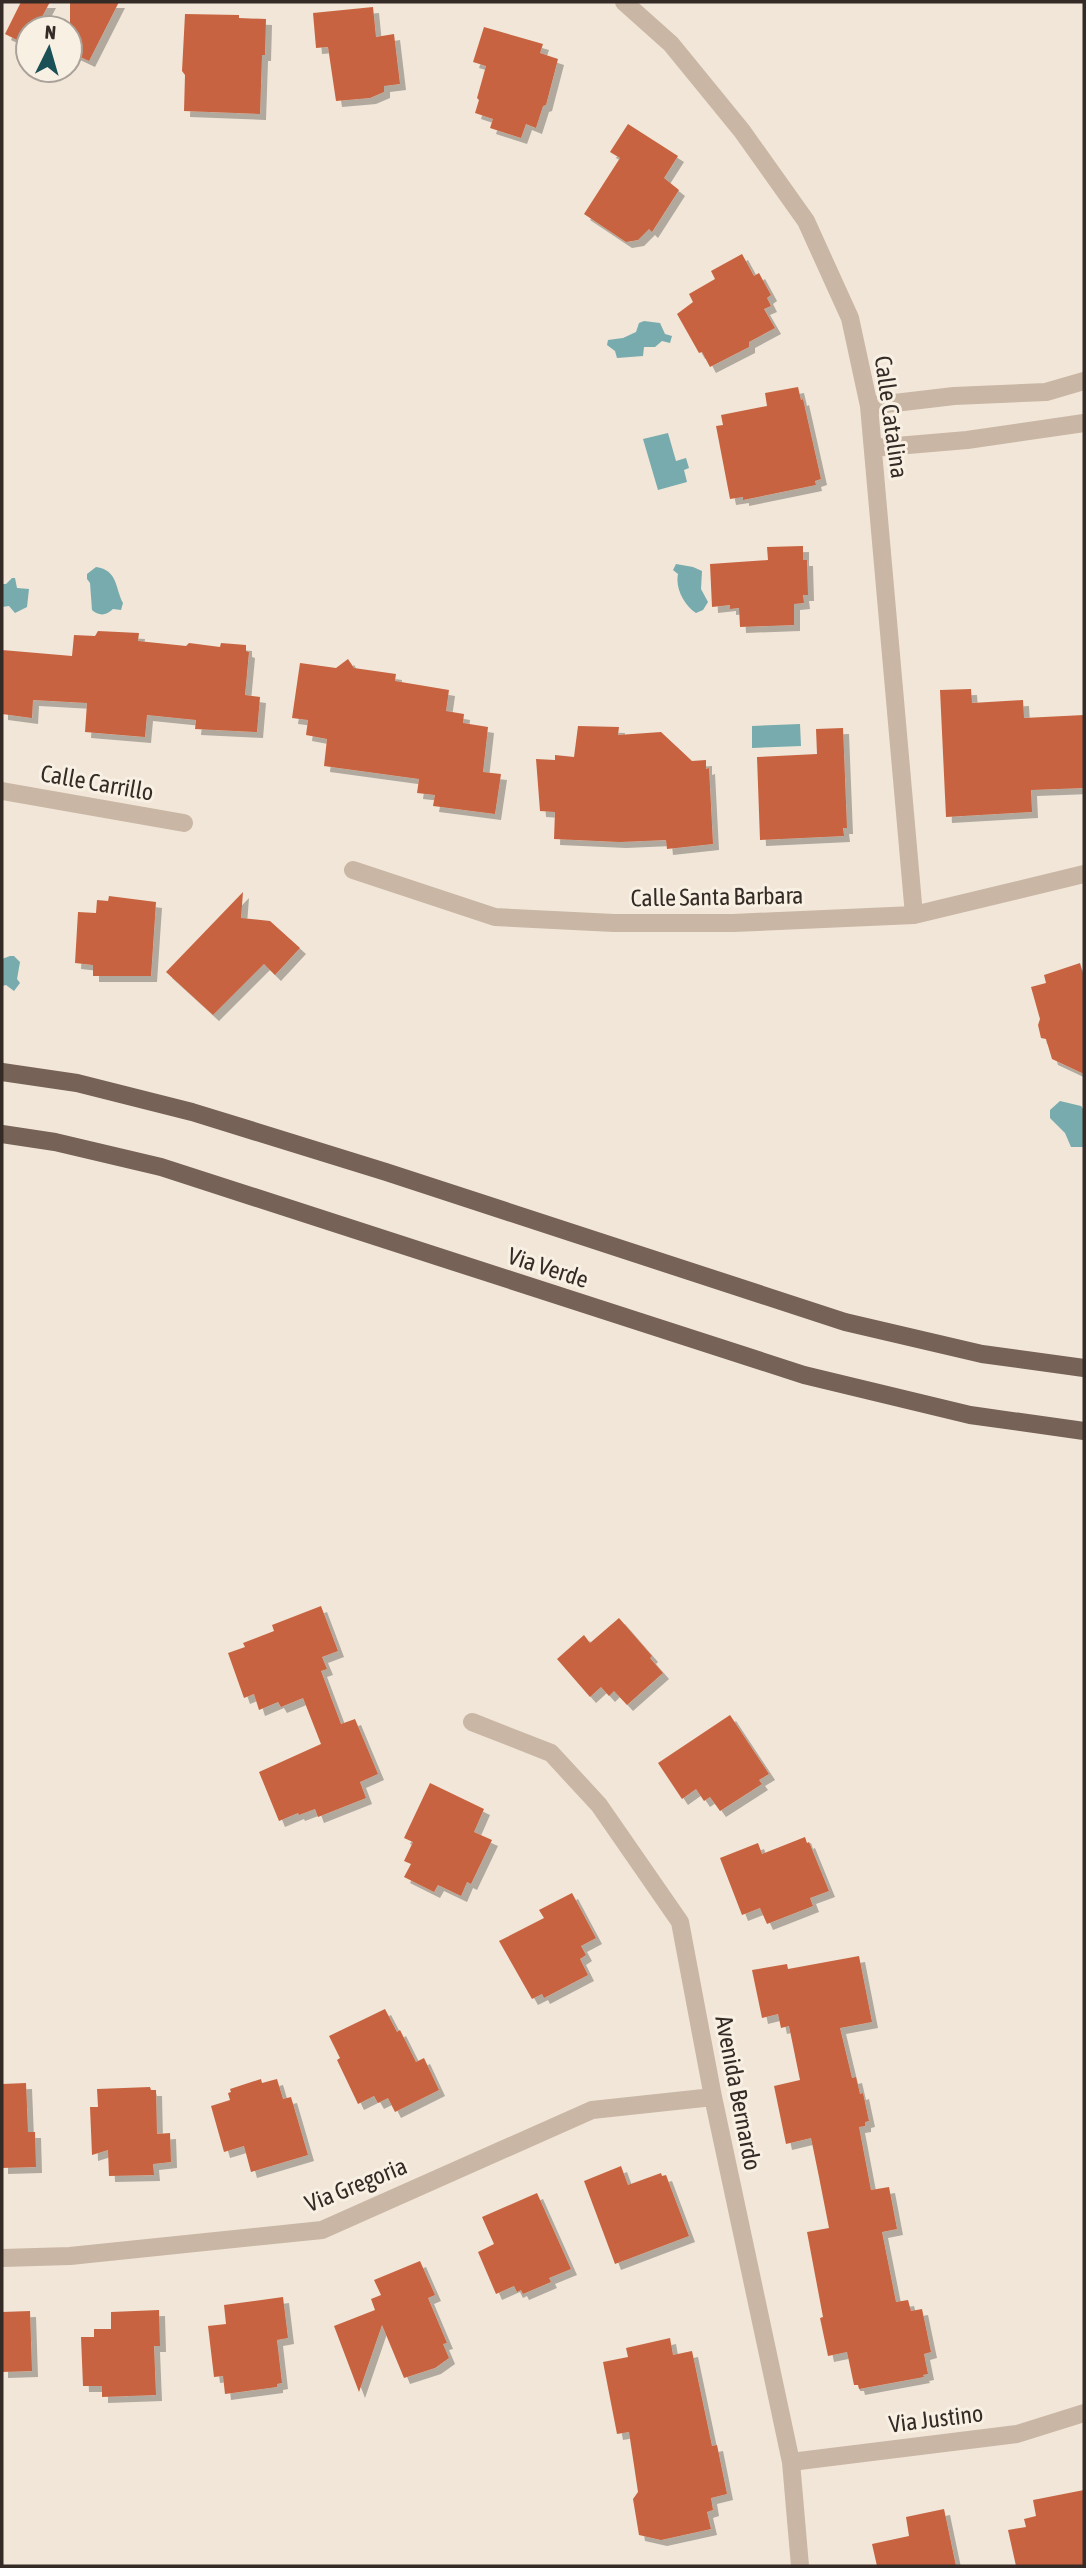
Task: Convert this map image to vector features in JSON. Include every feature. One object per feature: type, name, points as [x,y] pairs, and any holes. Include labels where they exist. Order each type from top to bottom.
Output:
[{"type":"main road","name":"Via Verde","points":[[2,1072],[78,1083],[192,1112],[386,1172],[845,1322],[982,1354],[1084,1368]]},
{"type":"main road","name":"Via Verde","points":[[2,1134],[55,1142],[161,1167],[804,1375],[970,1415],[1084,1431]]},
{"type":"street","name":"Calle Catalina","points":[[624,2],[671,44],[742,131],[806,221],[849,318],[869,406],[914,915]]},
{"type":"street","points":[[869,406],[954,396],[1046,392],[1084,381]]},
{"type":"street","points":[[873,448],[967,440],[1084,423]]},
{"type":"street","name":"Calle Carrillo","points":[[2,791],[184,823]]},
{"type":"street","name":"Calle Santa Barbara","points":[[353,870],[495,917],[614,923],[733,923],[914,915],[1084,874]]},
{"type":"street","name":"Avenida Bernardo","points":[[472,1722],[551,1753],[599,1805],[680,1922],[713,2097],[791,2462],[800,2566]]},
{"type":"street","name":"Via Gregoria","points":[[2,2258],[70,2256],[322,2230],[592,2110],[713,2097]]},
{"type":"street","name":"Via Justino","points":[[791,2462],[1017,2434],[1084,2413]]},
{"type":"water","points":[[639,323],[660,323],[665,334],[672,336],[670,343],[662,341],[655,347],[644,347],[643,356],[617,358],[615,351],[607,345],[608,340],[623,338],[636,332]]},
{"type":"water","points":[[668,433],[676,461],[686,458],[689,468],[684,470],[687,482],[658,490],[643,439]]},
{"type":"water","points":[[676,564],[702,571],[701,589],[708,602],[703,610],[696,613],[684,601],[679,590],[678,574],[673,570]]},
{"type":"water","points":[[96,567],[108,572],[115,580],[123,603],[121,610],[113,609],[102,614],[92,610],[87,574]]},
{"type":"water","points":[[15,578],[17,588],[29,589],[27,607],[15,613],[9,606],[2,607],[2,584]]},
{"type":"water","points":[[800,724],[801,746],[752,748],[752,726]]},
{"type":"water","points":[[10,956],[20,962],[17,979],[20,983],[14,991],[6,985],[2,986],[2,959]]},
{"type":"water","points":[[1060,1101],[1081,1106],[1084,1110],[1084,1147],[1071,1147],[1065,1133],[1050,1118],[1050,1110]]},
{"type":"building","points":[[21,2],[50,2],[44,14],[15,14]]},
{"type":"building","points":[[70,2],[119,2],[89,61],[84,59],[84,14],[70,14]]},
{"type":"building","points":[[373,7],[376,37],[394,34],[400,84],[384,86],[384,92],[370,98],[336,101],[328,47],[316,48],[313,13]]},
{"type":"building","points":[[185,14],[239,15],[239,18],[266,19],[260,114],[184,111],[185,75],[182,71]]},
{"type":"building","points":[[14,16],[14,38],[5,34]]},
{"type":"building","points":[[484,27],[543,44],[540,53],[558,59],[546,105],[543,106],[536,128],[526,124],[521,138],[490,128],[493,119],[475,113],[486,66],[473,62]]},
{"type":"building","points":[[628,124],[678,156],[664,178],[679,190],[652,232],[649,229],[638,240],[626,242],[584,214],[620,158],[610,152]]},
{"type":"building","points":[[742,254],[754,276],[759,273],[771,295],[767,298],[771,306],[764,309],[775,328],[749,342],[749,347],[710,367],[677,314],[693,302],[689,294],[715,279],[711,271]]},
{"type":"building","points":[[798,387],[821,479],[815,481],[816,485],[743,500],[743,497],[730,499],[716,426],[723,425],[721,415],[767,406],[765,393]]},
{"type":"building","points":[[803,546],[803,560],[807,560],[808,595],[803,595],[804,603],[794,604],[794,625],[740,627],[739,608],[730,609],[730,605],[712,607],[710,564],[768,560],[767,547]]},
{"type":"building","points":[[98,631],[139,633],[138,641],[186,646],[189,643],[220,647],[221,643],[246,645],[246,651],[249,652],[245,695],[260,697],[257,732],[195,729],[196,720],[147,715],[145,737],[85,732],[87,703],[33,700],[32,718],[2,714],[2,650],[72,656],[74,635],[95,636]]},
{"type":"building","points":[[348,659],[354,668],[396,674],[395,681],[449,690],[446,711],[464,714],[463,723],[488,727],[483,772],[501,774],[495,814],[433,806],[435,795],[417,793],[419,779],[324,766],[327,739],[306,735],[308,720],[292,718],[300,663],[336,668]]},
{"type":"building","points":[[971,689],[972,703],[1023,700],[1024,718],[1084,715],[1084,788],[1031,790],[1032,812],[946,817],[940,690]]},
{"type":"building","points":[[578,726],[619,727],[618,735],[661,732],[692,761],[706,760],[706,769],[709,768],[713,844],[667,849],[666,840],[620,842],[554,839],[555,812],[540,811],[536,759],[555,760],[555,755],[574,757]]},
{"type":"building","points":[[843,728],[847,828],[843,828],[844,836],[760,840],[757,757],[817,754],[816,729]]},
{"type":"building","points":[[243,892],[241,918],[270,921],[300,948],[275,975],[264,964],[213,1015],[166,972]]},
{"type":"building","points":[[109,896],[156,902],[151,976],[93,976],[93,965],[75,963],[78,912],[96,913],[97,900],[108,901]]},
{"type":"building","points":[[1080,963],[1084,977],[1084,1074],[1052,1059],[1046,1039],[1041,1038],[1038,1025],[1040,1019],[1031,987],[1046,983],[1044,975]]},
{"type":"building","points":[[321,1606],[338,1651],[322,1657],[327,1669],[321,1671],[341,1724],[355,1719],[378,1774],[360,1782],[366,1798],[318,1817],[315,1809],[279,1821],[259,1772],[321,1744],[303,1698],[281,1707],[278,1702],[259,1710],[254,1694],[244,1698],[228,1653],[245,1647],[243,1643],[274,1631],[272,1625]]},
{"type":"building","points":[[619,1618],[663,1673],[627,1705],[614,1691],[609,1696],[601,1687],[590,1697],[557,1659],[584,1635],[590,1643]]},
{"type":"building","points":[[730,1715],[769,1774],[759,1780],[762,1784],[720,1811],[710,1797],[704,1801],[696,1789],[682,1799],[658,1763]]},
{"type":"building","points":[[430,1783],[484,1809],[474,1832],[492,1840],[471,1884],[467,1882],[461,1896],[438,1885],[434,1892],[404,1877],[411,1864],[404,1861],[413,1842],[404,1838]]},
{"type":"building","points":[[805,1837],[829,1891],[810,1898],[813,1906],[767,1924],[760,1908],[742,1915],[720,1858],[758,1843],[762,1854]]},
{"type":"building","points":[[572,1893],[596,1938],[581,1946],[586,1955],[580,1959],[588,1975],[544,1998],[542,1994],[532,1999],[499,1941],[544,1918],[539,1910]]},
{"type":"building","points":[[859,1956],[872,2022],[840,2028],[852,2078],[856,2077],[860,2094],[863,2093],[869,2121],[865,2122],[865,2126],[859,2127],[871,2190],[889,2187],[897,2229],[882,2232],[896,2302],[908,2300],[911,2311],[922,2309],[931,2352],[924,2354],[928,2374],[923,2375],[924,2377],[859,2389],[858,2385],[854,2385],[847,2352],[828,2356],[820,2318],[823,2317],[807,2232],[829,2228],[811,2138],[786,2144],[774,2086],[800,2080],[789,2026],[781,2028],[778,2014],[762,2018],[752,1970],[787,1964],[788,1969]]},
{"type":"building","points":[[385,2009],[397,2032],[400,2030],[416,2062],[424,2058],[439,2090],[395,2112],[388,2098],[378,2103],[374,2096],[358,2104],[329,2036]]},
{"type":"building","points":[[261,2079],[262,2083],[277,2079],[283,2099],[291,2097],[308,2155],[251,2172],[244,2146],[224,2152],[211,2106],[230,2100],[230,2089]]},
{"type":"building","points":[[26,2083],[28,2132],[35,2132],[36,2167],[2,2168],[2,2084]]},
{"type":"building","points":[[150,2087],[151,2090],[156,2090],[157,2134],[170,2133],[171,2162],[153,2164],[154,2175],[109,2176],[108,2150],[92,2155],[90,2107],[98,2107],[97,2089]]},
{"type":"building","points":[[621,2166],[628,2185],[661,2173],[662,2176],[666,2175],[689,2236],[615,2264],[584,2181]]},
{"type":"building","points":[[537,2193],[571,2269],[549,2278],[551,2282],[523,2294],[521,2290],[517,2292],[514,2286],[496,2294],[478,2252],[494,2244],[482,2217]]},
{"type":"building","points":[[420,2261],[435,2295],[428,2298],[447,2343],[443,2344],[449,2358],[435,2368],[404,2378],[382,2325],[359,2392],[334,2326],[375,2310],[371,2299],[381,2295],[374,2280]]},
{"type":"building","points":[[283,2297],[288,2338],[277,2340],[282,2383],[277,2384],[277,2387],[225,2394],[223,2376],[214,2377],[208,2326],[226,2324],[224,2305]]},
{"type":"building","points":[[159,2310],[160,2346],[154,2346],[156,2395],[102,2397],[102,2386],[83,2386],[81,2337],[94,2337],[94,2329],[111,2329],[111,2312]]},
{"type":"building","points":[[30,2311],[32,2371],[2,2372],[2,2312]]},
{"type":"building","points":[[670,2338],[673,2355],[692,2351],[712,2446],[717,2445],[727,2494],[711,2498],[713,2510],[707,2512],[711,2529],[661,2540],[639,2535],[633,2499],[638,2492],[629,2432],[617,2434],[603,2362],[628,2357],[626,2348]]},
{"type":"building","points":[[1084,2490],[1084,2566],[1016,2566],[1008,2530],[1026,2527],[1024,2519],[1036,2516],[1033,2500]]},
{"type":"building","points":[[944,2509],[956,2566],[877,2566],[872,2544],[909,2536],[906,2517]]}]
